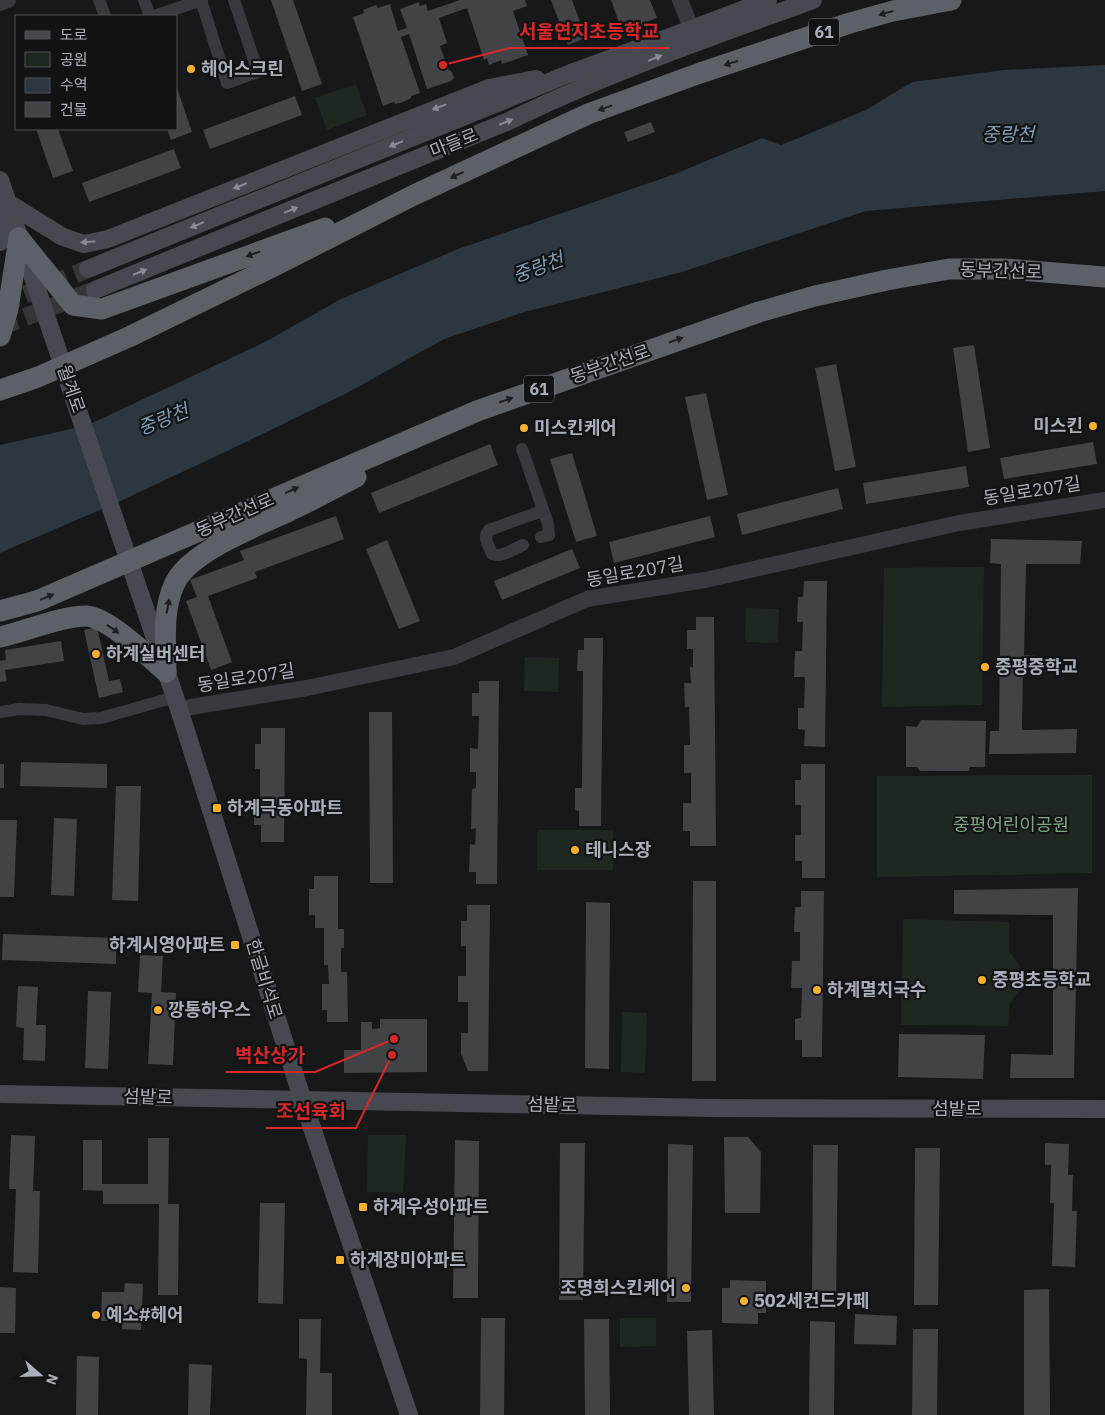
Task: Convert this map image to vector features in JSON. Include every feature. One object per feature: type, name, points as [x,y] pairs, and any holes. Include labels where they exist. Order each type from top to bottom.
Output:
[{"type":"highway","name":"61","points":[[0,390],[79,360],[270,268],[414,195],[588,114],[700,73],[850,23],[893,11],[951,0]]},
{"type":"highway","points":[[10,240],[73,306],[102,309],[414,195]]},
{"type":"highway","points":[[0,336],[8,309],[10,240]]},
{"type":"highway","points":[[0,377],[38,365],[91,343],[236,276],[270,268]]},
{"type":"highway","name":"동부간선로","points":[[0,611],[37,601],[477,410],[759,312],[815,296],[949,269],[1006,269],[1105,277]]},
{"type":"highway","points":[[166,672],[167,605],[174,583],[188,564],[217,546],[431,440],[477,410]]},
{"type":"highway","points":[[0,637],[70,618],[88,616],[102,621],[116,631],[166,672]]},
{"type":"main road","name":"마들로","points":[[95,290],[509,121],[695,36],[768,0]]},
{"type":"main road","name":"마들로","points":[[88,269],[571,73],[813,0]]},
{"type":"main road","points":[[8,203],[63,237],[84,244],[108,239],[489,88],[571,73]]},
{"type":"main road","name":"월계로","points":[[0,180],[8,203],[10,240],[56,346],[142,599]]},
{"type":"main road","name":"한글비석로","points":[[142,599],[177,703],[303,1101],[409,1415]]},
{"type":"main road","points":[[0,1085],[6,1085],[26,1094]]},
{"type":"main road","name":"섬밭로","points":[[0,1094],[711,1108],[1105,1109]]},
{"type":"main road","points":[[0,1103],[11,1103],[26,1094]]},
{"type":"street","points":[[0,3],[8,0]]},
{"type":"street","points":[[99,0],[105,15]]},
{"type":"street","points":[[144,0],[150,15]]},
{"type":"street","points":[[157,15],[202,0],[227,83],[258,72],[234,0]]},
{"type":"street","points":[[680,0],[695,36]]},
{"type":"street","points":[[522,449],[550,533],[541,537]]},
{"type":"street","name":"동일로207길","points":[[177,703],[307,688],[454,657],[587,599],[705,580],[959,523],[1105,500]]},
{"type":"street","points":[[522,545],[500,556],[496,556],[492,554],[485,538],[489,530],[542,511]]},
{"type":"street","points":[[0,712],[20,709],[46,710],[83,719],[101,718],[177,703]]},
{"type":"green space","points":[[356,84],[367,115],[327,130],[315,98]]},
{"type":"green space","points":[[984,567],[982,705],[882,707],[884,568]]},
{"type":"green space","points":[[746,608],[779,609],[778,643],[745,642]]},
{"type":"green space","points":[[525,657],[559,658],[558,692],[524,691]]},
{"type":"green space","name":"중평어린이공원","points":[[1092,775],[1092,873],[877,877],[877,776]]},
{"type":"green space","name":"테니스장","points":[[537,830],[613,830],[613,870],[537,870]]},
{"type":"green space","points":[[903,919],[1009,922],[1009,951],[1020,966],[1019,991],[1010,1003],[1008,1026],[901,1025]]},
{"type":"green space","points":[[622,1012],[647,1013],[645,1073],[621,1072]]},
{"type":"green space","points":[[368,1135],[406,1135],[403,1193],[367,1192]]},
{"type":"green space","points":[[620,1318],[656,1318],[656,1346],[620,1347]]},
{"type":"water","name":"중랑천","points":[[1105,65],[1105,191],[866,211],[682,272],[521,313],[444,339],[347,393],[223,453],[116,503],[0,553],[0,445],[88,425],[263,343],[341,299],[458,249],[675,174],[762,138],[781,145],[866,110],[912,82],[1004,70]]},
{"type":"building","points":[[271,0],[293,0],[322,84],[302,91]]},
{"type":"building","points":[[460,0],[525,0],[527,6],[513,11],[528,55],[502,64],[501,60],[489,65],[487,58],[484,60],[467,8],[439,18],[447,43],[440,46],[448,69],[452,72],[454,78],[451,81],[427,89],[409,34],[401,37],[420,93],[411,96],[411,98],[403,102],[395,104],[394,102],[383,106],[353,17],[364,13],[363,10],[376,5],[378,8],[390,4],[398,31],[407,28],[400,9],[419,2],[420,6],[426,4],[428,11]]},
{"type":"building","points":[[551,0],[572,0],[586,38],[568,45]]},
{"type":"building","points":[[611,0],[650,0],[657,18],[622,31]]},
{"type":"building","points":[[178,91],[192,132],[171,140],[167,130],[178,130]]},
{"type":"building","points":[[295,96],[302,115],[210,149],[203,130]]},
{"type":"building","points":[[651,122],[655,132],[628,142],[624,132]]},
{"type":"building","points":[[36,130],[58,130],[73,171],[53,178]]},
{"type":"building","points":[[174,149],[181,168],[89,202],[82,183]]},
{"type":"building","points":[[974,345],[990,448],[968,452],[953,348]]},
{"type":"building","points":[[836,364],[856,467],[835,471],[815,368]]},
{"type":"building","points":[[706,393],[728,495],[707,500],[685,397]]},
{"type":"building","points":[[1093,442],[1097,464],[1004,479],[1000,458]]},
{"type":"building","points":[[490,444],[498,465],[379,513],[371,493]]},
{"type":"building","points":[[572,453],[597,536],[576,542],[550,459]]},
{"type":"building","points":[[966,466],[969,487],[866,504],[863,483]]},
{"type":"building","points":[[838,488],[843,509],[742,535],[737,514]]},
{"type":"building","points":[[336,516],[344,539],[255,572],[257,578],[208,596],[232,662],[211,670],[186,601],[197,597],[190,580],[244,560],[240,551]]},
{"type":"building","points":[[710,516],[715,537],[614,563],[609,542]]},
{"type":"building","name":"중평중학교","points":[[991,539],[1082,541],[1080,564],[1026,564],[1024,655],[1039,656],[1038,668],[1023,668],[1022,730],[1077,729],[1076,753],[989,754],[990,731],[999,731],[1001,564],[990,563]]},
{"type":"building","points":[[387,540],[420,621],[399,629],[366,549]]},
{"type":"building","points":[[572,549],[580,568],[502,600],[494,581]]},
{"type":"building","points":[[804,581],[827,581],[825,747],[804,746],[805,730],[798,729],[798,708],[804,708],[805,677],[794,677],[795,651],[802,651],[803,622],[797,622],[798,597],[803,597]]},
{"type":"building","points":[[696,617],[714,617],[716,846],[690,846],[690,831],[683,831],[683,803],[691,803],[691,773],[684,773],[684,745],[690,745],[689,707],[685,707],[684,683],[691,683],[690,667],[693,667],[693,649],[687,649],[687,630],[696,630]]},
{"type":"building","name":"하계실버센터","points":[[97,627],[109,681],[120,679],[123,692],[99,698],[84,630]]},
{"type":"building","points":[[584,638],[603,638],[601,826],[579,826],[579,811],[575,810],[575,788],[582,788],[583,671],[577,671],[578,650],[584,650]]},
{"type":"building","points":[[61,641],[64,661],[5,670],[7,681],[0,682],[0,661],[6,660],[5,650]]},
{"type":"building","points":[[479,681],[499,681],[497,884],[476,884],[476,872],[469,872],[470,844],[475,845],[476,828],[471,829],[472,789],[476,788],[476,772],[470,772],[470,748],[478,749],[479,716],[472,716],[472,693],[479,693]]},
{"type":"building","points":[[369,712],[392,712],[393,883],[370,883]]},
{"type":"building","points":[[921,720],[986,721],[985,767],[970,767],[969,771],[920,771],[917,767],[906,767],[906,726],[917,727]]},
{"type":"building","points":[[261,728],[285,728],[284,842],[261,842],[261,825],[254,825],[254,799],[260,799],[260,769],[255,769],[255,744],[261,744]]},
{"type":"building","points":[[21,762],[107,764],[107,788],[20,786]]},
{"type":"building","points":[[0,764],[4,764],[4,788],[0,788]]},
{"type":"building","points":[[801,764],[825,764],[825,878],[802,878],[802,861],[795,861],[795,835],[801,835],[801,805],[795,805],[795,780],[801,780]]},
{"type":"building","points":[[116,786],[141,786],[138,901],[112,900]]},
{"type":"building","points":[[54,818],[77,819],[74,896],[51,895]]},
{"type":"building","points":[[0,820],[17,820],[14,897],[0,897]]},
{"type":"building","points":[[314,876],[338,876],[338,929],[344,929],[344,948],[341,948],[341,972],[347,972],[348,1022],[327,1022],[327,1010],[322,1010],[322,984],[329,984],[328,965],[324,965],[324,928],[315,928],[315,915],[309,915],[309,889],[314,889]]},
{"type":"building","points":[[693,881],[716,881],[716,1081],[692,1081]]},
{"type":"building","name":"중평초등학교","points":[[1078,888],[1074,1078],[1010,1078],[1011,1054],[1053,1055],[1053,915],[954,914],[954,890]]},
{"type":"building","points":[[801,891],[824,891],[822,1057],[802,1057],[802,1040],[795,1040],[795,1019],[801,1018],[802,988],[791,988],[792,961],[800,961],[800,932],[794,932],[795,907],[801,907]]},
{"type":"building","points":[[586,902],[610,903],[609,1069],[585,1068]]},
{"type":"building","points":[[467,905],[490,905],[488,1071],[468,1071],[461,1054],[461,1033],[468,1033],[468,1002],[458,1002],[458,976],[466,976],[466,946],[461,946],[461,921],[467,921]]},
{"type":"building","points":[[3,934],[116,938],[116,964],[2,960]]},
{"type":"building","points":[[140,955],[163,956],[161,992],[176,993],[173,1065],[148,1064],[152,993],[138,992]]},
{"type":"building","points":[[18,986],[38,987],[36,1025],[46,1025],[45,1061],[23,1060],[24,1028],[16,1027]]},
{"type":"building","points":[[88,991],[111,992],[108,1069],[85,1068]]},
{"type":"building","points":[[380,1019],[427,1019],[427,1072],[344,1073],[344,1050],[361,1050],[361,1022],[372,1022],[372,1029],[380,1028]]},
{"type":"building","points":[[899,1034],[985,1035],[983,1079],[898,1077]]},
{"type":"building","points":[[11,1135],[35,1136],[33,1191],[40,1191],[38,1273],[13,1272],[16,1189],[9,1189]]},
{"type":"building","points":[[724,1137],[748,1137],[761,1152],[760,1213],[725,1213]]},
{"type":"building","points":[[148,1138],[169,1138],[168,1204],[179,1204],[178,1295],[158,1295],[159,1204],[103,1204],[103,1191],[83,1190],[83,1140],[102,1140],[102,1184],[148,1184]]},
{"type":"building","points":[[455,1140],[479,1141],[478,1298],[453,1298]]},
{"type":"building","points":[[560,1143],[585,1143],[583,1300],[559,1300]]},
{"type":"building","points":[[1045,1143],[1069,1144],[1068,1175],[1073,1175],[1072,1211],[1077,1211],[1075,1267],[1052,1266],[1054,1203],[1050,1203],[1051,1165],[1045,1165]]},
{"type":"building","points":[[668,1144],[693,1145],[691,1302],[667,1302]]},
{"type":"building","points":[[813,1145],[838,1145],[836,1303],[812,1303]]},
{"type":"building","points":[[915,1148],[940,1148],[938,1305],[914,1305]]},
{"type":"building","points":[[260,1203],[285,1203],[283,1304],[258,1303]]},
{"type":"building","name":"502세컨드카페","points":[[730,1280],[766,1281],[766,1313],[758,1313],[758,1324],[722,1323],[722,1288],[730,1288]]},
{"type":"building","points":[[125,1283],[143,1284],[141,1330],[122,1329],[122,1321],[101,1321],[102,1292],[124,1292]]},
{"type":"building","points":[[0,1287],[16,1288],[15,1333],[0,1333]]},
{"type":"building","points":[[1049,1289],[1050,1415],[1024,1415],[1024,1290]]},
{"type":"building","points":[[855,1314],[897,1316],[896,1345],[854,1344]]},
{"type":"building","points":[[481,1318],[505,1318],[504,1415],[480,1415]]},
{"type":"building","points":[[299,1319],[321,1319],[320,1373],[332,1373],[332,1415],[306,1415],[307,1359],[299,1358]]},
{"type":"building","points":[[584,1319],[609,1319],[610,1415],[585,1415]]},
{"type":"building","points":[[810,1321],[835,1322],[834,1415],[809,1415]]},
{"type":"building","points":[[913,1329],[938,1329],[937,1415],[912,1415]]},
{"type":"building","points":[[712,1330],[714,1415],[689,1415],[687,1331]]},
{"type":"building","points":[[77,1356],[99,1357],[98,1415],[76,1415]]},
{"type":"building","points":[[189,1364],[212,1365],[210,1415],[188,1415]]},
{"type":"tunnel","points":[[0,305],[88,269]]},
{"type":"tunnel","points":[[0,327],[95,290]]},
{"type":"place","name":"서울연지초등학교","points":[[443,65]]},
{"type":"place","name":"헤어스크린","points":[[191,69]]},
{"type":"place","name":"미스킨","points":[[1093,426]]},
{"type":"place","name":"미스킨케어","points":[[524,428]]},
{"type":"place","name":"하계실버센터","points":[[96,654]]},
{"type":"place","name":"중평중학교","points":[[985,667]]},
{"type":"place","name":"하계극동아파트","points":[[217,808]]},
{"type":"place","name":"테니스장","points":[[575,850]]},
{"type":"place","name":"하계시영아파트","points":[[235,945]]},
{"type":"place","name":"중평초등학교","points":[[982,980]]},
{"type":"place","name":"하계멸치국수","points":[[817,990]]},
{"type":"place","name":"깡통하우스","points":[[158,1010]]},
{"type":"place","name":"벽산상가","points":[[394,1039]]},
{"type":"place","name":"조선육회","points":[[392,1055]]},
{"type":"place","name":"하계우성아파트","points":[[363,1207]]},
{"type":"place","name":"하계장미아파트","points":[[340,1260]]},
{"type":"place","name":"조명희스킨케어","points":[[686,1288]]},
{"type":"place","name":"502세컨드카페","points":[[744,1301]]},
{"type":"place","name":"예소#헤어","points":[[96,1315]]}]
